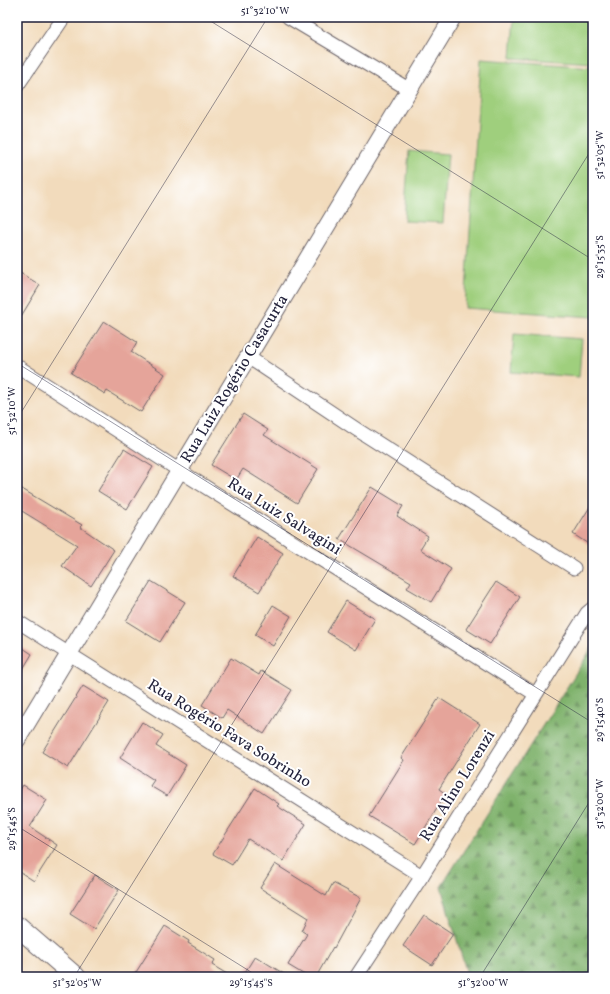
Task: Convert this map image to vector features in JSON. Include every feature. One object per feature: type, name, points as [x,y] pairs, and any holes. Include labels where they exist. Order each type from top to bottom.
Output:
[{"type":"main road","points":[[17,926],[76,977]]},
{"type":"street","points":[[17,86],[64,17]]},
{"type":"street","points":[[288,17],[410,90]]},
{"type":"street","name":"Rua Luiz Rogério Casacurta","points":[[17,740],[454,17]]},
{"type":"street","points":[[248,357],[574,568]]},
{"type":"street","name":"Rua Luiz Salvagini","points":[[17,366],[180,471],[535,694]]},
{"type":"street","name":"Rua Alino Lorenzi","points":[[356,977],[422,876],[535,694],[590,610]]},
{"type":"street","name":"Rua Rogério Fava Sobrinho","points":[[17,621],[422,876]]},
{"type":"green space","points":[[514,17],[593,17],[593,63],[511,58]]},
{"type":"green space","points":[[481,59],[593,67],[593,317],[465,308]]},
{"type":"green space","points":[[409,151],[448,154],[443,223],[404,221]]},
{"type":"green space","points":[[514,334],[582,339],[579,377],[511,372]]},
{"type":"green space","points":[[593,646],[593,977],[468,977],[441,887]]},
{"type":"building","points":[[17,271],[40,285],[17,323]]},
{"type":"building","points":[[104,321],[137,342],[131,352],[165,374],[141,412],[107,391],[105,394],[71,373]]},
{"type":"building","points":[[243,414],[268,430],[264,435],[318,469],[297,503],[243,469],[236,480],[211,465]]},
{"type":"building","points":[[124,449],[153,467],[127,509],[98,491]]},
{"type":"building","points":[[17,486],[82,525],[80,527],[114,550],[91,586],[62,566],[77,545],[17,508]]},
{"type":"building","points":[[372,487],[403,506],[397,516],[428,536],[420,549],[451,569],[431,602],[407,588],[411,582],[339,539]]},
{"type":"building","points":[[593,502],[593,547],[573,534]]},
{"type":"building","points":[[257,537],[283,553],[259,592],[233,576]]},
{"type":"building","points":[[151,581],[185,602],[160,642],[126,621]]},
{"type":"building","points":[[496,582],[520,597],[490,644],[466,629]]},
{"type":"building","points":[[346,601],[375,619],[356,650],[327,632]]},
{"type":"building","points":[[273,605],[291,616],[273,646],[255,635]]},
{"type":"building","points":[[17,644],[32,654],[17,679]]},
{"type":"building","points":[[231,658],[259,675],[261,671],[292,690],[264,734],[227,710],[222,718],[202,705]]},
{"type":"building","points":[[83,686],[109,702],[68,768],[42,752]]},
{"type":"building","points":[[439,698],[480,724],[439,789],[446,794],[415,844],[369,816],[404,760],[401,758]]},
{"type":"building","points":[[142,722],[163,735],[156,746],[186,765],[167,796],[150,786],[154,780],[120,758]]},
{"type":"building","points":[[23,785],[47,800],[30,827],[57,845],[34,881],[17,870],[17,795]]},
{"type":"building","points":[[255,788],[279,804],[277,806],[306,824],[283,861],[248,839],[232,865],[213,854]]},
{"type":"building","points":[[275,864],[326,896],[333,883],[361,898],[334,948],[333,947],[316,977],[308,977],[288,965],[307,934],[302,931],[308,918],[260,888]]},
{"type":"building","points":[[95,875],[119,890],[94,929],[70,914]]},
{"type":"building","points":[[424,915],[453,934],[432,965],[403,946]]},
{"type":"building","points":[[165,926],[215,960],[212,965],[232,977],[133,977]]},
{"type":"building","points":[[255,956],[289,977],[242,977]]}]
